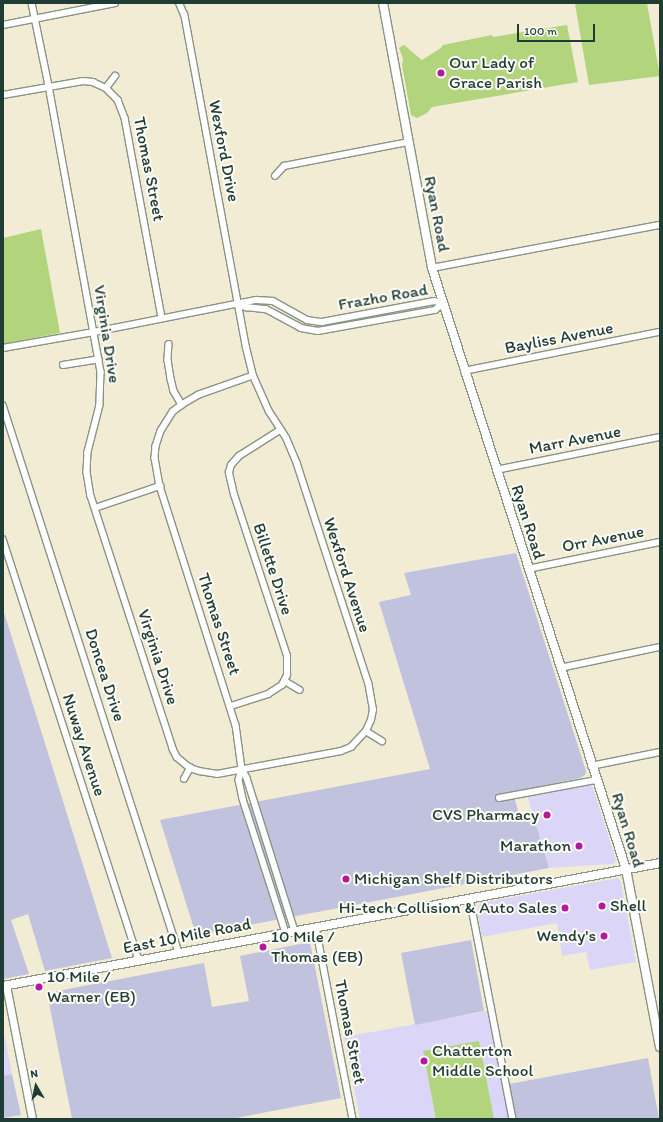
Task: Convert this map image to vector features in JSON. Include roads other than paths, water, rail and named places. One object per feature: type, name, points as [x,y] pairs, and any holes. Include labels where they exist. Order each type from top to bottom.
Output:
[{"type":"main road","name":"Ryan Road","points":[[383,3],[432,268],[591,766],[626,869],[660,1047]]},
{"type":"main road","name":"East 10 Mile Road","points":[[5,985],[660,863]]},
{"type":"street","name":"Virginia Drive","points":[[32,3],[49,86],[99,359],[102,393],[90,441],[87,472],[95,508],[171,743],[178,757],[190,768]]},
{"type":"street","points":[[3,25],[115,3]]},
{"type":"street","name":"Wexford Drive","points":[[179,3],[184,15],[238,304]]},
{"type":"street","points":[[106,88],[115,76]]},
{"type":"street","name":"Thomas Street","points":[[3,95],[83,81],[93,82],[106,88],[118,100],[125,118],[162,318]]},
{"type":"street","points":[[275,176],[284,166],[409,142]]},
{"type":"street","name":"Frazho Road","points":[[432,268],[660,225]]},
{"type":"street","name":"Frazho Road","points":[[3,348],[94,332],[256,300],[267,300],[284,307],[307,320],[322,322],[434,301],[442,303]]},
{"type":"street","name":"Frazho Road","points":[[238,304],[246,307],[266,309],[301,328],[318,331],[435,310],[442,303]]},
{"type":"street","name":"Wexford Avenue","points":[[238,304],[253,376],[269,412],[290,448],[299,470],[368,683],[373,710],[371,720],[366,731],[351,747],[341,751],[242,769]]},
{"type":"street","name":"Bayliss Avenue","points":[[464,371],[660,332]]},
{"type":"street","points":[[169,344],[168,360],[171,379],[174,391],[182,405]]},
{"type":"street","points":[[63,365],[99,359]]},
{"type":"street","name":"Thomas Street","points":[[253,376],[194,398],[182,405],[167,420],[158,438],[155,458],[160,486],[231,706],[239,740],[242,769],[247,778],[295,931]]},
{"type":"street","name":"Doncea Drive","points":[[3,405],[180,953]]},
{"type":"street","name":"Billette Drive","points":[[280,430],[239,456],[231,465],[230,473],[234,495],[287,656],[287,672],[285,681]]},
{"type":"street","name":"Marr Avenue","points":[[496,470],[660,437]]},
{"type":"street","points":[[95,508],[160,486]]},
{"type":"street","name":"Nuway Avenue","points":[[3,539],[139,961]]},
{"type":"street","name":"Orr Avenue","points":[[528,569],[660,542]]},
{"type":"street","points":[[560,668],[660,647]]},
{"type":"street","points":[[231,706],[268,694],[276,690],[285,681],[300,690]]},
{"type":"street","points":[[366,731],[382,741]]},
{"type":"street","points":[[591,766],[660,752]]},
{"type":"street","points":[[184,779],[190,768],[217,774],[242,769],[239,780],[243,799],[286,933]]},
{"type":"street","points":[[499,798],[596,780]]},
{"type":"street","points":[[257,842],[266,840]]},
{"type":"street","points":[[266,871],[275,867]]},
{"type":"street","points":[[470,898],[513,1119]]},
{"type":"street","name":"Thomas Street","points":[[316,927],[353,1119]]},
{"type":"street","points":[[5,985],[32,1119]]},
{"type":"place","name":"Our Lady of Grace Parish","points":[[441,73]]},
{"type":"place","name":"CVS Pharmacy","points":[[547,815]]},
{"type":"place","name":"Marathon","points":[[579,846]]},
{"type":"place","name":"Michigan Shelf Distributors","points":[[346,879]]},
{"type":"place","name":"Shell","points":[[602,906]]},
{"type":"place","name":"Hi-tech Collision & Auto Sales","points":[[565,908]]},
{"type":"place","name":"Wendy's","points":[[604,936]]},
{"type":"place","name":"10 Mile / Thomas (EB)","points":[[263,947]]},
{"type":"place","name":"10 Mile / Warner (EB)","points":[[39,987]]},
{"type":"place","name":"Chatterton Middle School","points":[[424,1061]]}]
